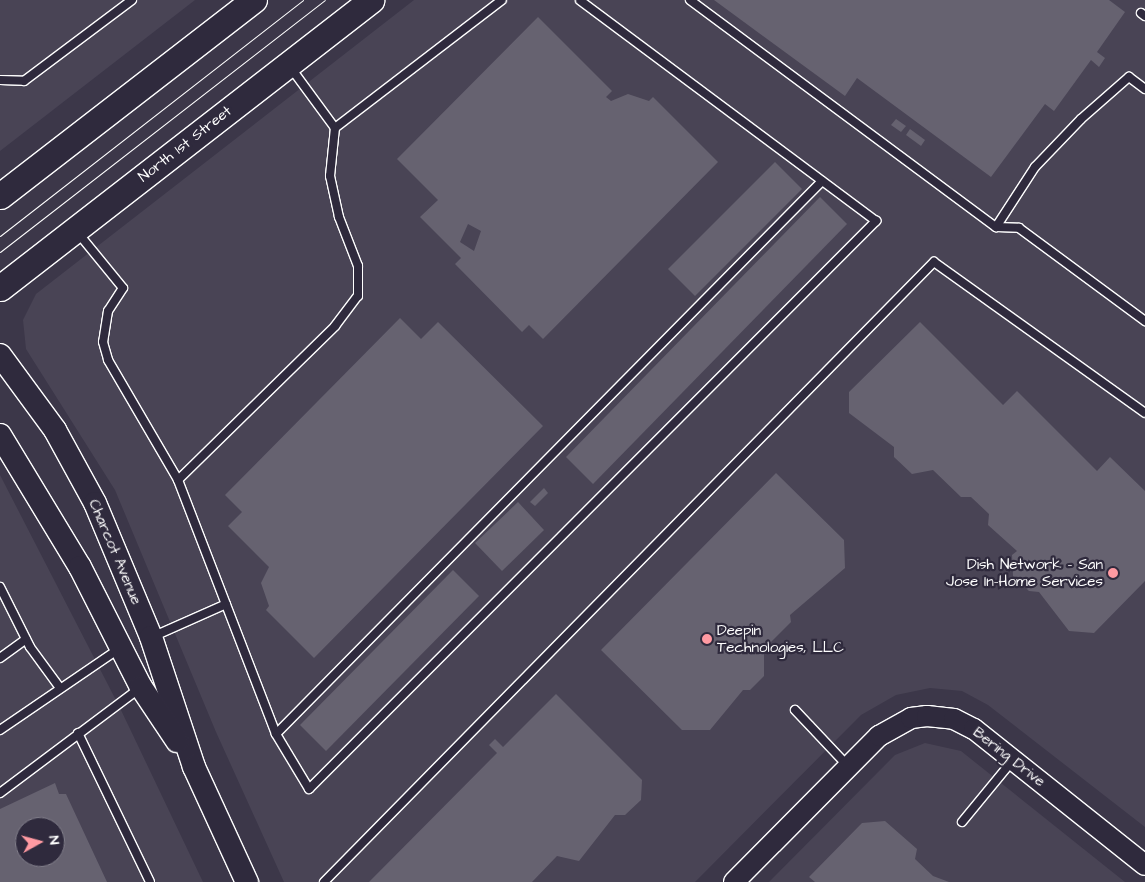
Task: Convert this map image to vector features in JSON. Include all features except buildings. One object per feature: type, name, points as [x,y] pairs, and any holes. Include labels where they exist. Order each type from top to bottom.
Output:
[{"type":"main road","points":[[0,196],[254,0]]},
{"type":"main road","name":"North 1st Street","points":[[0,288],[371,0]]},
{"type":"main road","name":"Charcot Avenue","points":[[0,355],[55,430],[95,503],[151,637],[194,767],[247,882]]},
{"type":"main road","name":"Charcot Avenue","points":[[2,442],[80,567],[141,687],[194,767]]},
{"type":"street","name":"Bering Drive","points":[[734,882],[879,736],[927,716],[954,719],[974,729],[1145,865]]},
{"type":"lane","points":[[0,80],[24,80],[132,0]]},
{"type":"lane","points":[[335,128],[502,0]]},
{"type":"lane","points":[[75,229],[123,288],[108,311],[102,342],[108,360],[178,480],[276,734],[309,789],[876,221],[580,0]]},
{"type":"lane","points":[[690,0],[996,227],[1020,228],[1145,321]]},
{"type":"lane","points":[[178,480],[335,326],[358,296],[358,266],[338,217],[330,176],[335,128],[288,64]]},
{"type":"lane","points":[[996,227],[1035,166],[1081,120],[1130,77],[1145,89]]},
{"type":"lane","points":[[276,734],[822,181]]},
{"type":"lane","points":[[324,882],[934,262],[1145,413]]},
{"type":"lane","points":[[0,587],[26,639],[60,688]]},
{"type":"lane","points":[[151,637],[226,604]]},
{"type":"lane","points":[[0,658],[26,639]]},
{"type":"lane","points":[[0,730],[122,647]]},
{"type":"lane","points":[[0,794],[141,687]]},
{"type":"lane","points":[[795,710],[848,766]]},
{"type":"lane","points":[[78,733],[150,882]]},
{"type":"lane","points":[[962,822],[1013,760]]},
{"type":"shaded area","points":[[0,0],[195,0],[0,151]]},
{"type":"shaded area","points":[[414,0],[1145,0],[1145,827],[988,705],[962,691],[930,688],[896,695],[861,715],[695,882],[284,882],[216,732],[115,490],[26,349],[23,320],[36,294]]},
{"type":"shaded area","points":[[0,475],[120,708],[203,882],[0,882]]},
{"type":"shaded area","points":[[925,743],[961,751],[1125,882],[769,882],[895,755]]},
{"type":"tram line","points":[[0,236],[303,0]]},
{"type":"tram line","points":[[0,252],[325,0]]},
{"type":"place","name":"Dish Network - San Jose In-Home Services","points":[[1113,573]]},
{"type":"place","name":"Deepin Technologies, LLC","points":[[707,639]]}]
